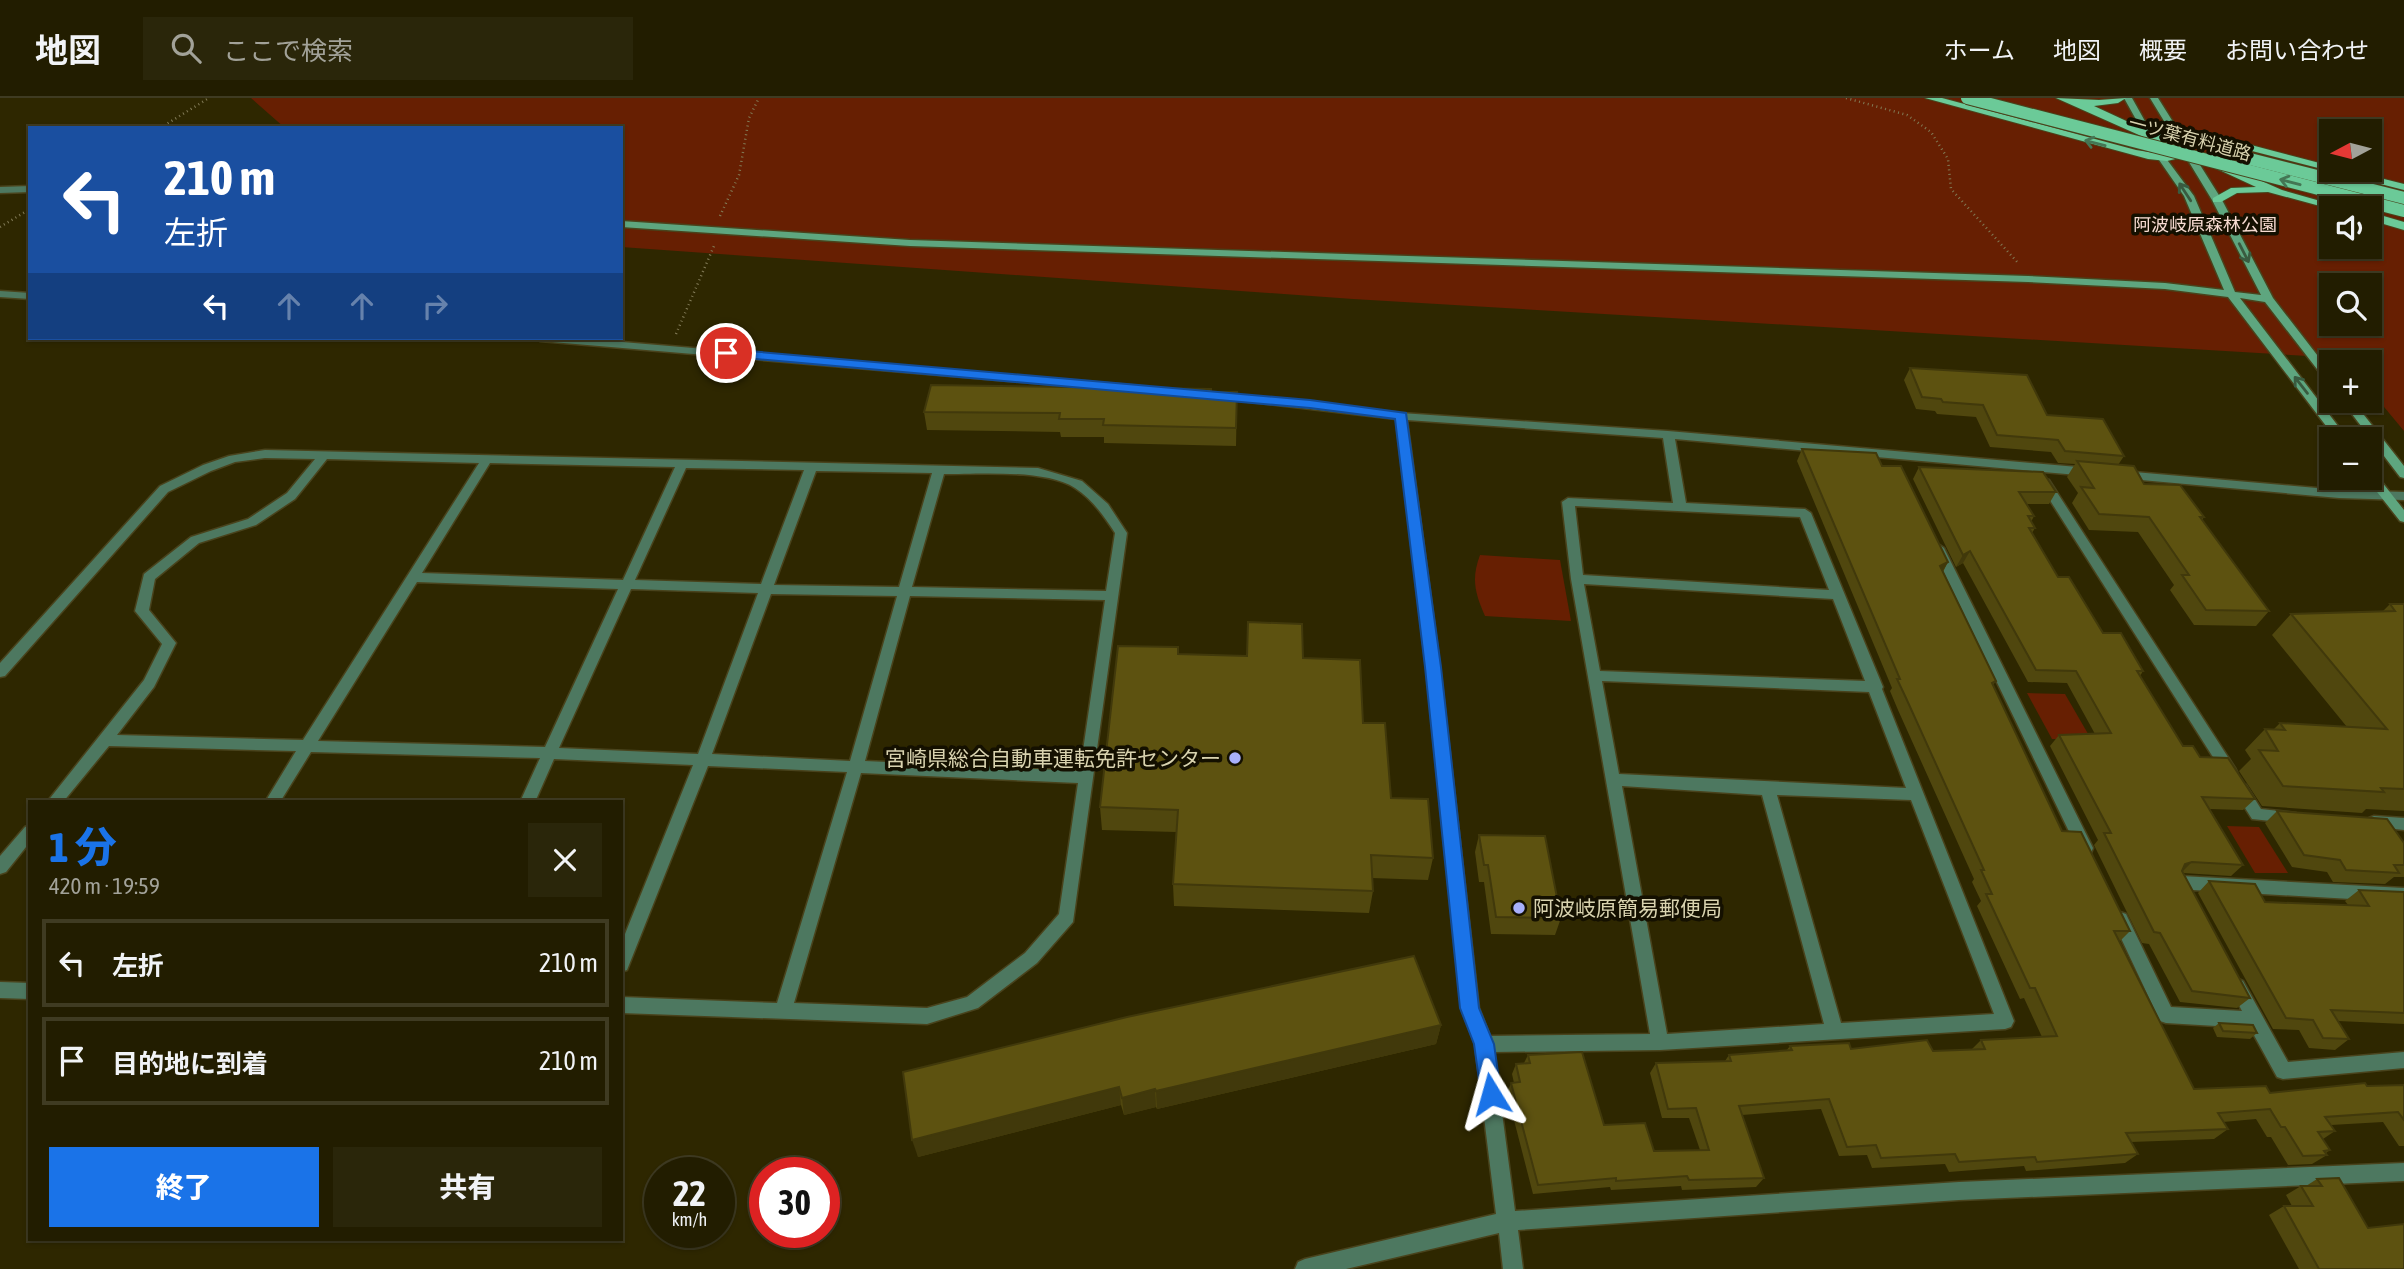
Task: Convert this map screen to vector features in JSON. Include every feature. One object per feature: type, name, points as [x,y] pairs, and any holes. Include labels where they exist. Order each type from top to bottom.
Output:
[{"type":"main road","points":[[1930,98],[2134,153],[2161,157],[2179,156],[2185,152]]},
{"type":"main road","name":"一ツ葉有料道路","points":[[1967,98],[2404,211]]},
{"type":"main road","name":"一ツ葉有料道路","points":[[2012,98],[2404,198]]},
{"type":"main road","points":[[2061,98],[2278,192],[2319,203]]},
{"type":"main road","points":[[2073,101],[2105,103],[2121,98]]},
{"type":"main road","points":[[2148,135],[2176,132],[2319,166]]},
{"type":"main road","points":[[2382,181],[2404,187]]},
{"type":"main road","points":[[2217,200],[2235,190],[2278,192]]},
{"type":"main road","points":[[2382,220],[2404,226]]},
{"type":"street","points":[[2128,98],[2161,157],[2189,196],[2230,293],[2333,427]]},
{"type":"street","points":[[2154,98],[2217,200],[2268,299],[2319,365]]},
{"type":"street","points":[[0,190],[28,189]]},
{"type":"street","points":[[623,216],[680,221],[726,230]]},
{"type":"street","points":[[623,224],[911,243],[2028,279],[2165,286],[2268,299]]},
{"type":"street","points":[[0,303],[5,295],[28,296]]},
{"type":"street","points":[[566,340],[1157,391]]},
{"type":"street","points":[[1213,396],[1401,416],[1668,435],[1896,462],[2035,467],[2339,494],[2404,496]]},
{"type":"street","points":[[2356,413],[2404,474]]},
{"type":"street","points":[[1401,416],[1433,667],[1470,1008],[1484,1044],[1509,1221],[1513,1269]]},
{"type":"street","points":[[1668,435],[1680,506]]},
{"type":"street","points":[[0,672],[164,489],[187,476],[233,459],[265,453],[1038,472],[1078,484],[1104,508],[1121,533],[1067,917],[1031,958],[972,1003],[927,1016],[623,1005]]},
{"type":"street","points":[[56,800],[149,683],[169,643],[142,611],[149,577],[195,540],[252,522],[290,496],[324,455]]},
{"type":"street","points":[[273,800],[487,459]]},
{"type":"street","points":[[528,800],[683,462]]},
{"type":"street","points":[[623,960],[703,759],[812,466]]},
{"type":"street","points":[[2035,467],[2257,815],[2311,818]]},
{"type":"street","points":[[783,1011],[856,766],[939,469]]},
{"type":"street","points":[[2381,490],[2404,518]]},
{"type":"street","points":[[1484,1044],[1660,1042],[2005,1021],[1876,687],[1805,513],[1568,502],[1577,579],[1660,1042]]},
{"type":"street","points":[[1930,530],[2093,866]]},
{"type":"street","points":[[412,578],[1112,596]]},
{"type":"street","points":[[1577,579],[1838,595]]},
{"type":"street","points":[[1595,676],[1876,687]]},
{"type":"street","points":[[105,740],[551,753],[1086,777]]},
{"type":"street","points":[[1613,780],[1917,794]]},
{"type":"street","points":[[1768,789],[1835,1032]]},
{"type":"street","points":[[2364,821],[2404,824]]},
{"type":"street","points":[[0,867],[28,833]]},
{"type":"street","points":[[2193,906],[2180,883],[2404,895]]},
{"type":"street","points":[[2112,903],[2166,1015],[2255,1020]]},
{"type":"street","points":[[2230,974],[2283,1071],[2404,1060]]},
{"type":"street","points":[[0,990],[28,991]]},
{"type":"street","points":[[1305,1269],[1509,1221],[1959,1191],[2404,1172]]},
{"type":"path","points":[[163,126],[209,98]]},
{"type":"path","points":[[671,348],[711,250],[726,230],[718,218],[729,204],[745,148],[746,121],[759,98]]},
{"type":"path","points":[[1846,98],[1907,115],[1931,132],[1948,159],[1951,189],[2017,260],[2028,279]]},
{"type":"path","points":[[0,227],[28,210]]},
{"type":"green space","name":"阿波岐原森林公園","points":[[251,98],[2404,98],[2404,431],[2382,404],[2382,350],[2319,350],[2319,357],[1353,299],[623,247],[623,126],[283,126]]},
{"type":"green space","points":[[1480,555],[1560,560],[1571,621],[1485,616],[1475,586]]},
{"type":"green space","points":[[2027,693],[2065,694],[2091,739],[2052,739]]},
{"type":"green space","points":[[2227,826],[2259,827],[2288,873],[2255,873]]},
{"type":"building","points":[[1910,368],[2027,375],[2047,415],[2103,419],[2124,456],[2065,451],[2058,440],[1997,435],[1983,405],[1943,402],[1941,399],[1922,397]]},
{"type":"building","points":[[931,385],[1211,389],[1211,392],[1237,392],[1236,428],[1103,425],[1104,419],[1059,419],[1060,413],[924,412]]},
{"type":"building","points":[[1802,449],[1876,453],[1882,466],[1901,466],[1948,562],[1940,566],[1996,681],[1992,683],[2062,831],[2081,832],[2130,931],[2114,931],[2194,1089],[2266,1086],[2270,1093],[2365,1083],[2367,1086],[2404,1085],[2404,1120],[2398,1112],[2325,1117],[2335,1131],[2318,1132],[2330,1150],[2324,1151],[2327,1155],[2303,1156],[2270,1109],[2218,1113],[2228,1129],[2126,1133],[2138,1154],[2037,1162],[2035,1157],[1959,1162],[1955,1154],[1881,1158],[1876,1145],[1847,1147],[1829,1099],[1739,1106],[1764,1178],[1689,1180],[1687,1176],[1616,1181],[1616,1178],[1538,1185],[1511,1083],[1520,1082],[1516,1064],[1530,1063],[1528,1055],[1582,1052],[1604,1125],[1645,1123],[1654,1151],[1709,1150],[1696,1108],[1668,1109],[1656,1063],[1731,1061],[1729,1055],[1792,1050],[1790,1046],[1849,1043],[1851,1049],[1927,1040],[1933,1051],[1985,1049],[1981,1040],[2057,1036],[2035,988],[2030,988],[1986,894],[1992,894],[1981,870],[1984,870],[1897,679],[1900,679]]},
{"type":"building","points":[[2077,461],[2134,466],[2144,484],[2180,485],[2204,517],[2200,517],[2269,611],[2206,610],[2182,575],[2189,575],[2149,517],[2099,514],[2081,487],[2094,488]]},
{"type":"building","points":[[1919,467],[2043,472],[2056,492],[2019,492],[2034,516],[2028,516],[2035,528],[2029,528],[2058,577],[2069,577],[2103,633],[2121,633],[2143,671],[2137,671],[2183,746],[2193,746],[2200,757],[2228,758],[2255,799],[2202,797],[2243,865],[2192,862],[2185,864],[2182,871],[2250,998],[2192,991],[2160,933],[2154,932],[2104,833],[2111,833],[2059,735],[2111,733],[2076,671],[2036,670],[1970,551],[1963,555]]},
{"type":"building","points":[[2390,604],[2404,604],[2404,789],[2381,788],[2384,792],[2283,786],[2259,750],[2278,751],[2265,729],[2285,730],[2280,723],[2387,729],[2291,614],[2395,611]]},
{"type":"building","name":"宮崎県総合自動車運転免許センター","points":[[1248,622],[1302,624],[1303,658],[1360,660],[1363,723],[1385,723],[1391,798],[1428,799],[1433,858],[1371,855],[1373,891],[1173,884],[1178,810],[1100,807],[1118,646],[1178,647],[1178,654],[1247,656]]},
{"type":"building","points":[[2277,811],[2387,819],[2404,843],[2404,865],[2394,865],[2399,873],[2346,870],[2340,860],[2304,855]]},
{"type":"building","name":"阿波岐原簡易郵便局","points":[[1479,835],[1545,836],[1561,918],[1496,917],[1488,865],[1484,865]]},
{"type":"building","points":[[2209,881],[2255,884],[2265,902],[2369,906],[2359,890],[2404,892],[2404,1013],[2331,1010],[2349,1039],[2323,1038],[2313,1020],[2286,1018]]},
{"type":"building","points":[[1414,956],[1441,1025],[1122,1098],[1119,1087],[912,1140],[903,1072],[1127,1017]]},
{"type":"building","points":[[2219,1023],[2253,1025],[2257,1033],[2223,1031]]},
{"type":"building","points":[[2339,1178],[2368,1228],[2404,1224],[2404,1269],[2319,1269],[2284,1206],[2313,1206],[2301,1186],[2322,1186],[2317,1179]]},
{"type":"place","name":"宮崎県総合自動車運転免許センター","points":[[1235,758]]},
{"type":"place","name":"阿波岐原簡易郵便局","points":[[1519,908]]},
{"type":"route","points":[[726,353],[1310,404],[1401,416],[1433,667],[1470,1008],[1484,1044],[1491,1094]]}]
